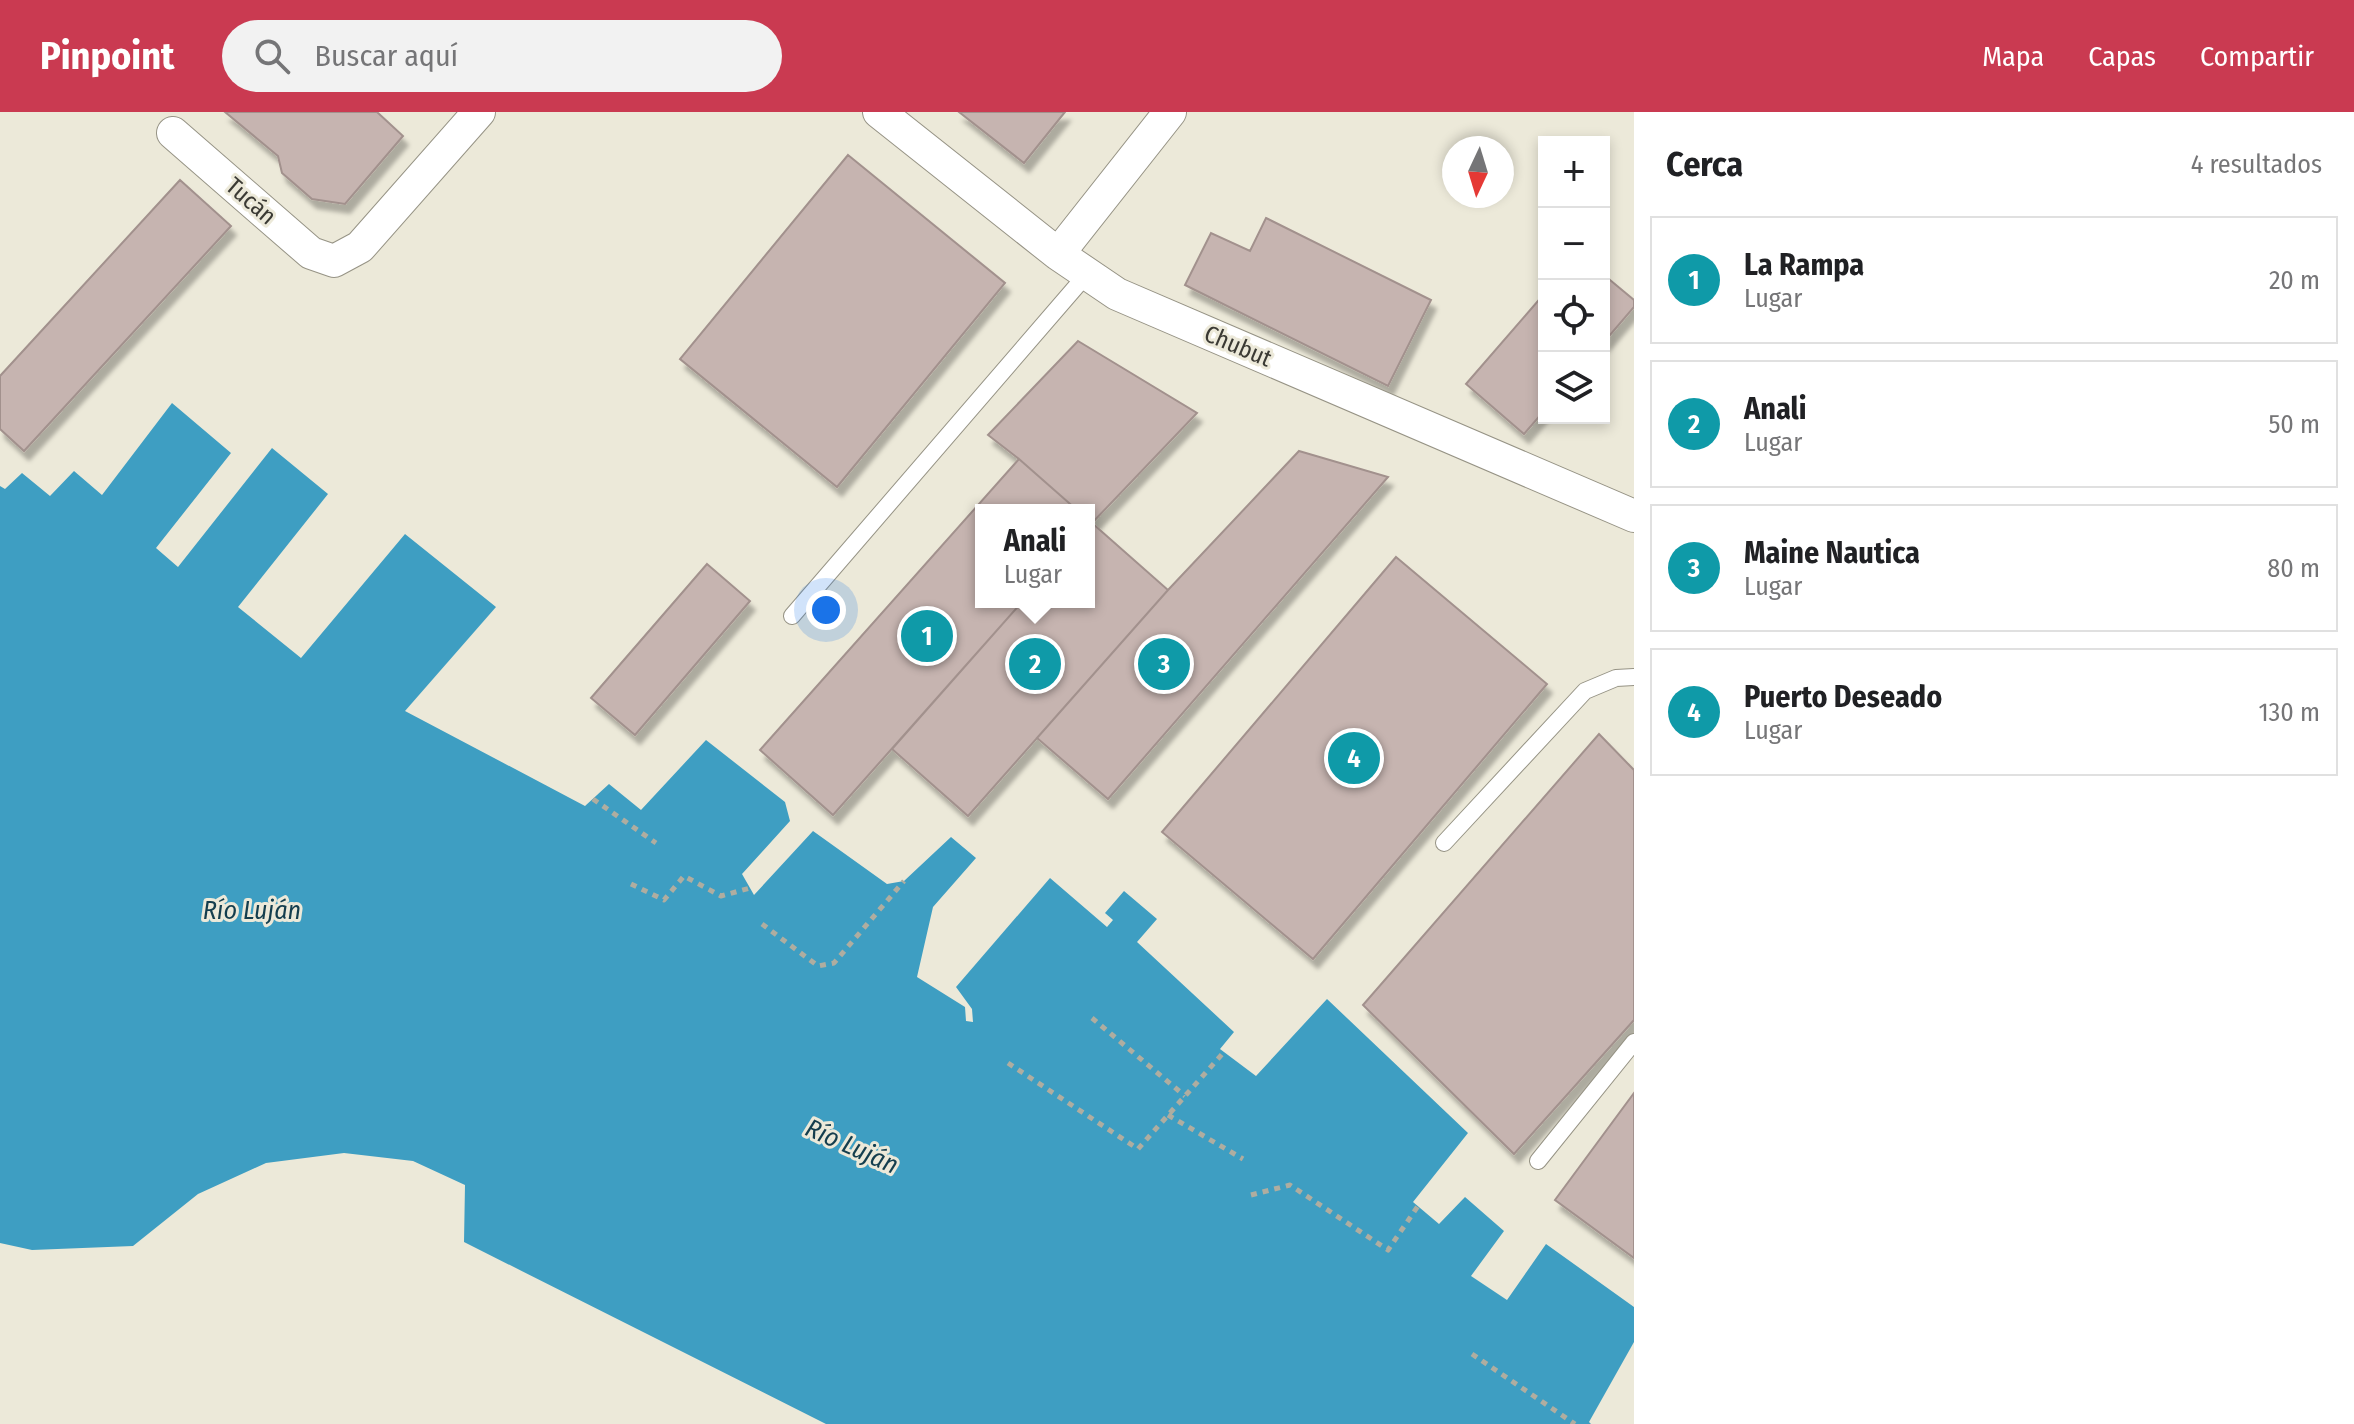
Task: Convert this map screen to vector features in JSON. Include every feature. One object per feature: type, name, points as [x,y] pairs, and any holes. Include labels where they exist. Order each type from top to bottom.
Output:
[{"type":"street","name":"Tucán","points":[[173,133],[311,253],[334,261],[360,247],[479,112]]},
{"type":"street","name":"Chubut","points":[[879,112],[1058,254],[1117,294],[1634,516]]},
{"type":"street","points":[[1058,254],[1170,112]]},
{"type":"lane","points":[[792,616],[1087,274]]},
{"type":"lane","points":[[1444,843],[1585,691],[1616,678],[1634,677]]},
{"type":"lane","points":[[1538,1161],[1634,1042]]},
{"type":"path","points":[[593,799],[656,843]]},
{"type":"path","points":[[631,884],[664,900],[684,876],[721,896],[750,888]]},
{"type":"path","points":[[762,924],[818,966],[834,963],[904,881]]},
{"type":"path","points":[[1092,1018],[1185,1096]]},
{"type":"path","points":[[1008,1063],[1138,1149],[1224,1052]]},
{"type":"path","points":[[1168,1115],[1243,1159]]},
{"type":"path","points":[[1251,1195],[1290,1185],[1388,1250],[1418,1206]]},
{"type":"path","points":[[1472,1354],[1575,1424]]},
{"type":"water","name":"Río Luján","points":[[172,403],[231,453],[156,548],[178,567],[272,448],[328,494],[238,607],[301,658],[405,534],[496,607],[405,711],[585,806],[609,784],[641,810],[706,740],[785,802],[790,821],[742,874],[754,895],[813,831],[887,884],[904,881],[951,837],[976,858],[933,907],[917,977],[965,1007],[966,1021],[973,1022],[972,1009],[956,987],[1050,878],[1107,927],[1113,920],[1105,913],[1124,891],[1157,919],[1137,942],[1234,1032],[1220,1049],[1256,1076],[1327,999],[1468,1133],[1413,1202],[1439,1224],[1465,1197],[1504,1231],[1471,1276],[1507,1300],[1546,1244],[1634,1307],[1634,1342],[1589,1422],[1591,1424],[826,1424],[464,1242],[465,1185],[413,1161],[344,1153],[266,1163],[198,1194],[133,1246],[32,1250],[0,1243],[0,486],[5,489],[22,473],[50,496],[74,471],[102,495]]},
{"type":"building","points":[[225,112],[377,112],[403,136],[345,204],[312,199],[282,173],[278,156]]},
{"type":"building","points":[[959,112],[1065,112],[1024,163]]},
{"type":"building","points":[[848,155],[1005,283],[837,487],[680,359]]},
{"type":"building","points":[[180,180],[231,226],[24,451],[0,429],[0,376]]},
{"type":"building","points":[[1266,218],[1431,300],[1388,386],[1185,285],[1211,233],[1250,251]]},
{"type":"building","points":[[1610,280],[1634,300],[1634,307],[1610,335]]},
{"type":"building","points":[[1538,301],[1538,418],[1524,434],[1466,384]]},
{"type":"building","points":[[1078,341],[1197,413],[1095,520],[1095,504],[1070,504],[988,435]]},
{"type":"building","points":[[1299,451],[1388,477],[1108,799],[1037,738],[1168,590]]},
{"type":"building","points":[[1019,459],[1070,504],[979,504]]},
{"type":"building","points":[[975,508],[975,608],[1017,608],[833,815],[760,750]]},
{"type":"building","points":[[1095,526],[1168,590],[968,816],[892,749],[1017,608],[1095,608]]},
{"type":"building","points":[[1396,557],[1547,684],[1313,959],[1162,832]]},
{"type":"building","points":[[707,564],[750,601],[635,735],[591,698]]},
{"type":"building","points":[[1599,734],[1634,770],[1634,1020],[1514,1154],[1363,1005]]},
{"type":"building","points":[[1634,1093],[1634,1258],[1555,1200]]},
{"type":"place","name":"La Rampa","points":[[927,636]]},
{"type":"place","name":"Anali","points":[[1035,664]]},
{"type":"place","name":"Maine Nautica","points":[[1164,664]]},
{"type":"place","name":"Puerto Deseado","points":[[1354,758]]}]
